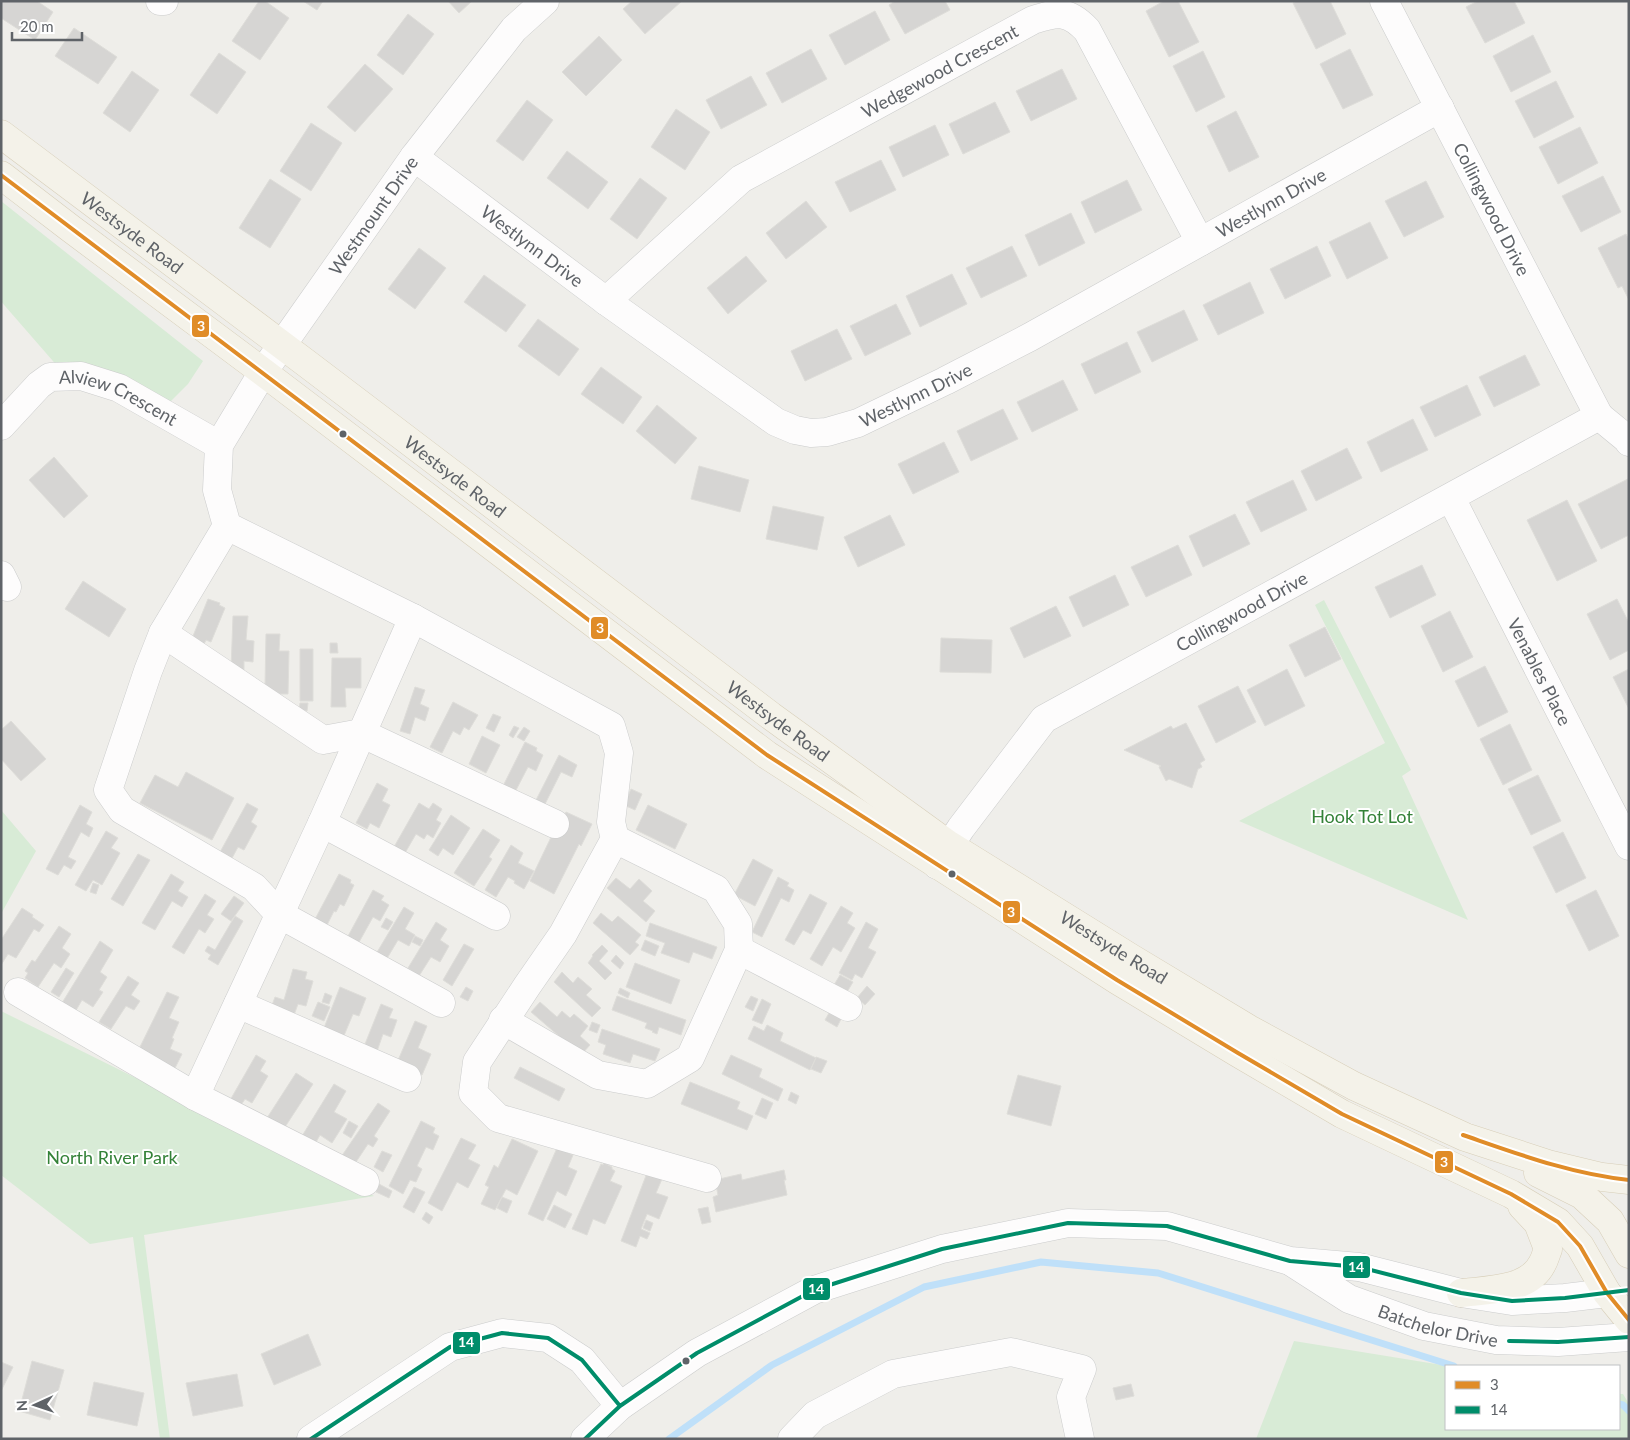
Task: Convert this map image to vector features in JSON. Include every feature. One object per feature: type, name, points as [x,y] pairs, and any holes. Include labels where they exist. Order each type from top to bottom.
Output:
[{"type":"main road","name":"Westsyde Road","points":[[1,134],[771,716],[943,855],[1117,980],[1342,1114],[1511,1194],[1558,1222],[1618,1291],[1629,1320]]},
{"type":"main road","name":"Westsyde Road","points":[[1,175],[767,755],[943,855],[1131,958],[1249,1029],[1354,1086],[1465,1137],[1548,1164],[1602,1177],[1629,1180]]},
{"type":"main road","points":[[1465,1137],[1582,1195],[1610,1221],[1629,1254]]},
{"type":"main road","points":[[1461,1293],[1509,1288],[1528,1279],[1542,1266],[1548,1249],[1538,1223],[1511,1194]]},
{"type":"street","name":"Westmount Drive","points":[[219,445],[263,372],[414,157],[514,29],[545,1]]},
{"type":"street","name":"Collingwood Drive","points":[[1384,1],[1599,416],[1629,442]]},
{"type":"street","name":"Wedgewood Crescent","points":[[606,301],[741,179],[1033,20],[1049,15],[1064,14],[1077,19],[1087,30],[1200,242]]},
{"type":"street","name":"Westlynn Drive","points":[[414,157],[606,301],[776,422],[795,430],[811,433],[827,432],[858,423],[945,381],[1030,337],[1440,108]]},
{"type":"street","name":"Alview Crescent","points":[[1,426],[39,385],[50,377],[81,376],[119,388],[219,445]]},
{"type":"street","name":"Collingwood Drive","points":[[943,855],[1044,719],[1599,416]]},
{"type":"street","points":[[219,445],[217,490],[227,526],[163,633],[148,671],[108,790],[122,810],[254,887],[279,914],[442,1004]]},
{"type":"street","name":"Venables Place","points":[[1451,498],[1629,846]]},
{"type":"street","points":[[227,526],[413,618],[611,726],[619,753],[611,822],[615,839],[563,934],[477,1062],[473,1093],[498,1118],[707,1178]]},
{"type":"street","points":[[195,1096],[322,823],[413,618]]},
{"type":"street","points":[[163,633],[323,740],[361,733],[555,824]]},
{"type":"street","points":[[322,823],[496,916]]},
{"type":"street","points":[[504,1020],[598,1075],[647,1084],[690,1058],[739,950],[738,924],[716,889],[615,839]]},
{"type":"street","points":[[739,950],[848,1007]]},
{"type":"street","points":[[18,992],[195,1096],[365,1182]]},
{"type":"street","points":[[238,1004],[407,1078]]},
{"type":"street","name":"Batchelor Drive","points":[[585,1439],[620,1406],[697,1353],[814,1290],[942,1249],[1068,1223],[1167,1226],[1290,1261],[1359,1267],[1461,1293],[1512,1301],[1565,1298],[1618,1291]]},
{"type":"street","name":"Batchelor Drive","points":[[1290,1261],[1349,1299],[1424,1326],[1496,1340],[1558,1342],[1629,1337]]},
{"type":"street","points":[[311,1439],[450,1347],[502,1333],[548,1338],[582,1360],[620,1406]]},
{"type":"street","points":[[792,1439],[815,1415],[893,1374],[1011,1352],[1082,1369],[1071,1397],[1080,1439]]},
{"type":"green space","points":[[1,201],[203,361],[188,384],[170,402],[59,368],[5,306],[1,301]]},
{"type":"green space","name":"Hook Tot Lot","points":[[1324,600],[1411,770],[1402,776],[1468,920],[1239,821],[1385,743],[1315,605]]},
{"type":"green space","points":[[1,810],[36,851],[1,914]]},
{"type":"green space","name":"North River Park","points":[[1,1011],[374,1196],[144,1235],[170,1439],[160,1439],[133,1237],[90,1244],[1,1175]]},
{"type":"green space","points":[[1294,1341],[1445,1366],[1445,1430],[1620,1430],[1620,1394],[1623,1394],[1629,1404],[1629,1439],[1256,1439]]},
{"type":"building","points":[[1,1],[37,1],[53,12],[35,40],[1,18]]},
{"type":"building","points":[[259,1],[265,1],[289,18],[260,60],[232,41]]},
{"type":"building","points":[[303,1],[323,1],[317,10]]},
{"type":"building","points":[[448,1],[472,1],[459,13]]},
{"type":"building","points":[[632,1],[682,1],[645,34],[623,9]]},
{"type":"building","points":[[895,1],[945,1],[950,10],[905,34],[889,5]]},
{"type":"building","points":[[1164,1],[1178,1],[1199,42],[1169,57],[1146,11]]},
{"type":"building","points":[[1297,1],[1330,1],[1346,34],[1316,49],[1293,3]]},
{"type":"building","points":[[1478,1],[1514,1],[1525,23],[1485,43],[1466,7]]},
{"type":"building","points":[[875,11],[890,40],[845,65],[829,35]]},
{"type":"building","points":[[408,14],[434,34],[403,75],[377,55]]},
{"type":"building","points":[[74,28],[117,57],[98,84],[55,56]]},
{"type":"building","points":[[1533,35],[1551,72],[1511,92],[1493,56]]},
{"type":"building","points":[[599,36],[622,60],[586,96],[562,72]]},
{"type":"building","points":[[811,49],[827,79],[782,103],[766,73]]},
{"type":"building","points":[[1350,49],[1373,95],[1343,109],[1320,64]]},
{"type":"building","points":[[1203,51],[1225,97],[1196,112],[1173,66]]},
{"type":"building","points":[[219,53],[246,72],[217,114],[190,95]]},
{"type":"building","points":[[365,64],[393,89],[355,132],[327,107]]},
{"type":"building","points":[[1062,69],[1077,99],[1031,121],[1016,91]]},
{"type":"building","points":[[132,71],[159,90],[130,132],[103,113]]},
{"type":"building","points":[[751,76],[767,105],[721,129],[706,100]]},
{"type":"building","points":[[1556,81],[1574,117],[1534,138],[1515,101]]},
{"type":"building","points":[[527,100],[553,120],[523,161],[496,141]]},
{"type":"building","points":[[995,102],[1010,132],[963,154],[949,124]]},
{"type":"building","points":[[676,109],[710,132],[685,170],[651,147]]},
{"type":"building","points":[[1236,111],[1259,157],[1229,172],[1207,126]]},
{"type":"building","points":[[311,123],[342,143],[311,191],[280,171]]},
{"type":"building","points":[[935,125],[949,155],[903,177],[889,147]]},
{"type":"building","points":[[1580,127],[1598,163],[1558,184],[1539,147]]},
{"type":"building","points":[[567,151],[608,182],[588,209],[547,178]]},
{"type":"building","points":[[881,160],[896,190],[850,212],[835,182]]},
{"type":"building","points":[[1603,176],[1621,212],[1581,232],[1562,196]]},
{"type":"building","points":[[640,178],[667,198],[637,239],[610,219]]},
{"type":"building","points":[[270,179],[301,199],[270,248],[239,228]]},
{"type":"building","points":[[1127,180],[1142,210],[1095,233],[1081,202]]},
{"type":"building","points":[[1426,181],[1444,217],[1404,237],[1385,201]]},
{"type":"building","points":[[806,201],[827,227],[786,259],[766,233]]},
{"type":"building","points":[[1071,213],[1085,243],[1039,266],[1025,235]]},
{"type":"building","points":[[1370,222],[1388,258],[1347,279],[1329,242]]},
{"type":"building","points":[[1626,234],[1629,240],[1629,300],[1622,286],[1618,288],[1598,248]]},
{"type":"building","points":[[1012,246],[1027,276],[981,298],[966,268]]},
{"type":"building","points":[[1317,246],[1331,276],[1285,299],[1270,269]]},
{"type":"building","points":[[419,248],[446,268],[415,309],[388,289]]},
{"type":"building","points":[[746,256],[767,281],[728,314],[707,288]]},
{"type":"building","points":[[952,274],[967,304],[920,327],[906,296]]},
{"type":"building","points":[[484,275],[526,305],[506,332],[464,302]]},
{"type":"building","points":[[1250,282],[1264,313],[1218,335],[1203,305]]},
{"type":"building","points":[[896,304],[911,334],[865,356],[850,326]]},
{"type":"building","points":[[1184,310],[1198,340],[1152,362],[1137,332]]},
{"type":"building","points":[[538,319],[579,349],[559,376],[518,346]]},
{"type":"building","points":[[837,329],[852,359],[805,381],[791,351]]},
{"type":"building","points":[[1127,342],[1141,372],[1095,394],[1081,364]]},
{"type":"building","points":[[1525,355],[1540,385],[1494,407],[1479,377]]},
{"type":"building","points":[[601,367],[642,397],[623,424],[581,394]]},
{"type":"building","points":[[1063,380],[1078,410],[1032,432],[1017,402]]},
{"type":"building","points":[[1467,385],[1481,415],[1435,437],[1420,407]]},
{"type":"building","points":[[657,405],[697,438],[675,464],[636,431]]},
{"type":"building","points":[[1003,409],[1018,439],[971,461],[957,431]]},
{"type":"building","points":[[1413,419],[1428,450],[1381,472],[1367,442]]},
{"type":"building","points":[[944,442],[959,472],[913,494],[898,464]]},
{"type":"building","points":[[1347,448],[1362,478],[1316,501],[1301,471]]},
{"type":"building","points":[[54,457],[88,496],[64,518],[29,480]]},
{"type":"building","points":[[699,466],[749,480],[740,512],[691,499]]},
{"type":"building","points":[[1628,479],[1629,535],[1601,549],[1578,504]]},
{"type":"building","points":[[1293,480],[1307,510],[1261,532],[1246,502]]},
{"type":"building","points":[[1567,500],[1597,561],[1557,581],[1527,520]]},
{"type":"building","points":[[773,506],[824,517],[817,550],[766,539]]},
{"type":"building","points":[[1235,514],[1250,544],[1203,567],[1189,536]]},
{"type":"building","points":[[890,515],[905,545],[858,567],[844,537]]},
{"type":"building","points":[[1178,545],[1192,575],[1146,597],[1131,567]]},
{"type":"building","points":[[1422,565],[1436,595],[1390,618],[1375,587]]},
{"type":"building","points":[[1115,575],[1129,605],[1083,627],[1069,597]]},
{"type":"building","points":[[83,581],[126,609],[109,637],[65,609]]},
{"type":"building","points":[[208,599],[220,603],[219,605],[225,608],[211,642],[206,640],[203,646],[191,641]]},
{"type":"building","points":[[1617,599],[1629,623],[1629,650],[1610,660],[1587,614]]},
{"type":"building","points":[[1056,606],[1071,636],[1024,658],[1010,628]]},
{"type":"building","points":[[1450,611],[1473,657],[1443,672],[1421,626]]},
{"type":"building","points":[[233,616],[248,616],[246,640],[254,641],[253,662],[244,661],[244,671],[231,670]]},
{"type":"building","points":[[1325,627],[1341,659],[1305,677],[1289,645]]},
{"type":"building","points":[[266,634],[280,634],[279,651],[289,651],[288,694],[278,694],[265,687]]},
{"type":"building","points":[[941,638],[992,640],[991,673],[940,672]]},
{"type":"building","points":[[330,643],[337,643],[338,653],[330,653]]},
{"type":"building","points":[[300,649],[313,649],[313,701],[300,701]]},
{"type":"building","points":[[332,658],[361,658],[361,688],[345,688],[346,707],[331,707]]},
{"type":"building","points":[[1485,666],[1508,712],[1478,727],[1455,681]]},
{"type":"building","points":[[1287,669],[1305,706],[1265,726],[1247,690]]},
{"type":"building","points":[[1629,669],[1629,709],[1613,677]]},
{"type":"building","points":[[1238,686],[1256,722],[1216,743],[1198,706]]},
{"type":"building","points":[[415,687],[425,690],[420,704],[429,708],[425,721],[415,717],[410,734],[400,731]]},
{"type":"building","points":[[453,702],[478,715],[469,730],[464,727],[460,735],[453,731],[442,753],[430,747]]},
{"type":"building","points":[[300,703],[308,703],[307,711],[299,710]]},
{"type":"building","points":[[493,714],[501,717],[494,732],[486,728]]},
{"type":"building","points":[[11,721],[46,759],[21,781],[1,759],[1,730]]},
{"type":"building","points":[[1186,723],[1205,760],[1200,763],[1202,767],[1198,769],[1192,788],[1169,779],[1166,781],[1159,767],[1161,766],[1124,750],[1171,726],[1173,729]]},
{"type":"building","points":[[1510,724],[1532,770],[1503,785],[1480,739]]},
{"type":"building","points":[[514,726],[519,728],[513,738],[509,735]]},
{"type":"building","points":[[524,727],[530,731],[524,741],[517,737]]},
{"type":"building","points":[[482,736],[500,745],[486,773],[469,764]]},
{"type":"building","points":[[525,742],[537,748],[536,751],[543,755],[536,771],[528,767],[515,792],[503,786]]},
{"type":"building","points":[[559,755],[577,765],[572,777],[561,772],[544,806],[535,802]]},
{"type":"building","points":[[186,772],[234,798],[212,840],[140,803],[155,775],[178,787]]},
{"type":"building","points":[[1538,775],[1561,821],[1531,835],[1508,789]]},
{"type":"building","points":[[377,783],[388,789],[382,801],[390,805],[379,828],[370,823],[367,829],[356,823]]},
{"type":"building","points":[[631,789],[642,794],[635,810],[624,805]]},
{"type":"building","points":[[247,803],[258,809],[251,822],[257,826],[244,850],[238,847],[231,860],[219,854]]},
{"type":"building","points":[[419,803],[429,809],[433,803],[442,809],[436,820],[441,823],[433,838],[427,834],[424,839],[416,834],[405,853],[394,847]]},
{"type":"building","points":[[80,805],[92,812],[86,824],[93,828],[89,837],[81,832],[68,857],[76,861],[71,869],[64,865],[58,875],[46,869]]},
{"type":"building","points":[[648,805],[687,824],[675,849],[636,830]]},
{"type":"building","points":[[566,812],[592,824],[581,846],[579,844],[554,894],[530,881],[554,831],[556,832]]},
{"type":"building","points":[[451,815],[470,828],[453,855],[443,848],[438,856],[429,850]]},
{"type":"building","points":[[483,829],[500,840],[489,857],[492,859],[474,886],[454,873]]},
{"type":"building","points":[[106,831],[118,838],[111,848],[120,853],[102,885],[93,880],[86,891],[75,885]]},
{"type":"building","points":[[1563,832],[1586,878],[1556,893],[1533,847]]},
{"type":"building","points":[[511,845],[523,853],[518,863],[534,871],[524,889],[508,877],[496,897],[485,890]]},
{"type":"building","points":[[138,854],[150,860],[123,906],[111,899]]},
{"type":"building","points":[[753,859],[773,870],[755,906],[734,895]]},
{"type":"building","points":[[171,874],[184,882],[178,891],[188,897],[182,907],[172,901],[155,930],[142,923]]},
{"type":"building","points":[[339,874],[351,880],[350,883],[354,885],[344,906],[340,904],[336,912],[334,911],[325,929],[313,923]]},
{"type":"building","points":[[778,877],[789,883],[787,886],[794,890],[789,902],[781,898],[762,937],[752,932]]},
{"type":"building","points":[[616,878],[630,889],[639,879],[652,891],[643,901],[655,911],[646,922],[607,888]]},
{"type":"building","points":[[93,883],[99,885],[96,894],[90,892]]},
{"type":"building","points":[[373,890],[384,896],[381,900],[389,905],[380,921],[373,917],[358,944],[347,938]]},
{"type":"building","points":[[1596,890],[1619,936],[1589,951],[1566,905]]},
{"type":"building","points":[[205,894],[216,901],[207,915],[214,919],[205,933],[199,929],[184,954],[172,947]]},
{"type":"building","points":[[810,894],[827,903],[811,934],[803,930],[794,945],[785,940]]},
{"type":"building","points":[[234,896],[244,903],[231,921],[221,914]]},
{"type":"building","points":[[841,906],[853,913],[847,923],[855,928],[841,952],[833,947],[822,966],[810,959]]},
{"type":"building","points":[[404,907],[414,913],[405,929],[415,935],[409,946],[398,940],[386,960],[376,954]]},
{"type":"building","points":[[22,908],[44,925],[39,932],[34,929],[16,958],[8,954],[1,965],[1,940]]},
{"type":"building","points":[[601,913],[612,922],[618,916],[641,935],[635,942],[639,945],[630,955],[593,923]]},
{"type":"building","points":[[235,916],[243,921],[218,965],[208,959],[211,955],[205,951],[208,946],[215,950]]},
{"type":"building","points":[[386,918],[393,922],[388,930],[381,927]]},
{"type":"building","points":[[436,922],[447,929],[440,940],[449,946],[440,962],[431,957],[419,976],[408,968]]},
{"type":"building","points":[[866,922],[878,929],[868,948],[876,952],[862,978],[855,974],[852,980],[839,973]]},
{"type":"building","points":[[650,923],[717,947],[712,959],[693,952],[689,963],[661,953],[665,943],[646,936]]},
{"type":"building","points":[[59,926],[71,934],[62,948],[70,954],[61,968],[54,963],[38,987],[25,978],[28,973],[25,971],[32,960],[35,962]]},
{"type":"building","points":[[415,936],[423,940],[420,946],[412,942]]},
{"type":"building","points":[[645,940],[659,946],[655,956],[641,950]]},
{"type":"building","points":[[100,941],[113,950],[100,972],[107,977],[99,990],[103,992],[93,1007],[82,1000],[75,1012],[62,1003]]},
{"type":"building","points":[[464,944],[474,949],[452,986],[443,980]]},
{"type":"building","points":[[602,945],[608,951],[599,961],[612,973],[605,980],[588,963],[592,955]]},
{"type":"building","points":[[616,955],[624,963],[620,969],[611,961]]},
{"type":"building","points":[[635,963],[680,980],[671,1004],[626,987]]},
{"type":"building","points":[[66,968],[74,973],[59,997],[51,992]]},
{"type":"building","points":[[293,969],[307,972],[305,979],[313,981],[306,1006],[298,1004],[294,1015],[271,1008],[275,997],[284,1000]]},
{"type":"building","points":[[562,972],[573,983],[578,977],[592,989],[586,995],[601,1008],[592,1017],[554,982]]},
{"type":"building","points":[[840,975],[853,982],[847,992],[834,985]]},
{"type":"building","points":[[128,976],[139,983],[131,995],[140,1001],[134,1010],[126,1006],[111,1029],[99,1022]]},
{"type":"building","points":[[867,986],[875,994],[865,1005],[857,998]]},
{"type":"building","points":[[340,987],[366,998],[359,1016],[353,1014],[343,1038],[322,1033]]},
{"type":"building","points":[[466,987],[473,991],[468,1001],[460,997]]},
{"type":"building","points":[[620,988],[630,993],[628,998],[618,993]]},
{"type":"building","points":[[167,992],[179,997],[169,1018],[179,1022],[172,1038],[174,1039],[170,1049],[182,1054],[174,1070],[138,1051]]},
{"type":"building","points":[[325,993],[332,996],[329,1004],[322,1002]]},
{"type":"building","points":[[617,996],[686,1020],[681,1035],[659,1027],[657,1034],[645,1028],[647,1023],[612,1010]]},
{"type":"building","points":[[751,996],[758,999],[753,1011],[745,1007]]},
{"type":"building","points":[[762,999],[771,1004],[762,1024],[752,1020]]},
{"type":"building","points":[[318,1002],[330,1007],[324,1021],[312,1016]]},
{"type":"building","points":[[540,1002],[557,1017],[562,1011],[570,1018],[574,1014],[588,1026],[580,1036],[590,1045],[581,1055],[531,1012]]},
{"type":"building","points":[[381,1004],[393,1009],[389,1018],[397,1020],[391,1037],[383,1034],[376,1054],[363,1049]]},
{"type":"building","points":[[829,1013],[841,1019],[837,1027],[825,1020]]},
{"type":"building","points":[[415,1021],[427,1026],[418,1048],[431,1054],[422,1075],[396,1065]]},
{"type":"building","points":[[592,1022],[600,1025],[597,1033],[589,1030]]},
{"type":"building","points":[[767,1025],[783,1033],[780,1041],[816,1058],[810,1070],[748,1039],[754,1026],[764,1031]]},
{"type":"building","points":[[602,1029],[660,1049],[655,1061],[633,1054],[630,1063],[603,1054],[606,1045],[598,1042]]},
{"type":"building","points":[[256,1055],[266,1061],[260,1071],[268,1076],[252,1103],[245,1099],[239,1108],[229,1102]]},
{"type":"building","points":[[731,1055],[762,1069],[759,1077],[783,1089],[778,1101],[722,1074]]},
{"type":"building","points":[[816,1057],[827,1061],[821,1073],[811,1069]]},
{"type":"building","points":[[520,1067],[565,1089],[559,1101],[514,1078]]},
{"type":"building","points":[[296,1073],[313,1084],[285,1127],[267,1118]]},
{"type":"building","points":[[1018,1075],[1061,1086],[1051,1126],[1007,1114]]},
{"type":"building","points":[[690,1082],[740,1102],[737,1109],[753,1116],[747,1130],[681,1104]]},
{"type":"building","points":[[334,1084],[346,1091],[334,1112],[347,1119],[332,1143],[320,1135],[315,1144],[302,1136]]},
{"type":"building","points":[[791,1092],[799,1096],[796,1104],[788,1100]]},
{"type":"building","points":[[762,1098],[773,1103],[766,1119],[755,1114]]},
{"type":"building","points":[[378,1103],[390,1111],[374,1136],[378,1139],[373,1147],[368,1144],[354,1165],[341,1157]]},
{"type":"building","points":[[349,1121],[358,1126],[351,1138],[343,1133]]},
{"type":"building","points":[[421,1121],[435,1128],[433,1133],[439,1136],[433,1150],[426,1147],[417,1166],[422,1169],[416,1182],[410,1180],[403,1194],[389,1186]]},
{"type":"building","points":[[461,1138],[476,1145],[468,1159],[480,1165],[468,1188],[457,1182],[442,1211],[428,1203]]},
{"type":"building","points":[[512,1139],[538,1151],[517,1195],[506,1189],[495,1210],[481,1204],[489,1187],[485,1185],[494,1165],[498,1168]]},
{"type":"building","points":[[557,1148],[573,1155],[568,1167],[577,1171],[566,1196],[557,1191],[543,1221],[528,1214]]},
{"type":"building","points":[[382,1151],[392,1155],[383,1172],[374,1167]]},
{"type":"building","points":[[604,1163],[615,1171],[610,1181],[622,1186],[605,1224],[593,1219],[587,1235],[572,1229],[601,1164],[603,1165]]},
{"type":"building","points":[[784,1170],[787,1195],[716,1212],[713,1197],[718,1195],[715,1180],[741,1174],[742,1180]]},
{"type":"building","points":[[647,1173],[662,1179],[656,1193],[668,1197],[659,1219],[647,1214],[641,1229],[650,1233],[647,1239],[640,1236],[636,1247],[621,1241]]},
{"type":"building","points":[[379,1184],[392,1191],[389,1198],[376,1192]]},
{"type":"building","points":[[414,1187],[425,1192],[414,1213],[403,1207]]},
{"type":"building","points":[[502,1197],[512,1201],[507,1213],[497,1208]]},
{"type":"building","points":[[554,1205],[572,1214],[565,1228],[547,1219]]},
{"type":"building","points":[[708,1207],[711,1222],[702,1224],[698,1209]]},
{"type":"building","points":[[426,1212],[433,1217],[429,1224],[422,1219]]},
{"type":"building","points":[[646,1220],[653,1223],[650,1231],[643,1228]]},
{"type":"building","points":[[308,1334],[321,1365],[274,1385],[261,1354]]},
{"type":"building","points":[[32,1361],[64,1370],[50,1420],[19,1411]]},
{"type":"building","points":[[1,1362],[13,1367],[1,1391]]},
{"type":"building","points":[[237,1374],[243,1406],[193,1416],[186,1383]]},
{"type":"building","points":[[94,1382],[144,1393],[137,1426],[87,1415]]},
{"type":"building","points":[[1131,1384],[1134,1396],[1116,1400],[1113,1388]]},
{"type":"waterway","points":[[669,1439],[772,1365],[924,1287],[1041,1262],[1158,1273],[1451,1365]]},
{"type":"waterway","points":[[1620,1404],[1629,1411]]},
{"type":"transit line","name":"3","points":[[1,175],[767,755],[1117,980],[1238,1053],[1342,1114],[1511,1194],[1558,1222],[1580,1246],[1607,1293],[1629,1320]]},
{"type":"transit line","name":"3","points":[[1463,1135],[1565,1168],[1629,1180]]},
{"type":"transit line","name":"14","points":[[585,1439],[620,1406],[697,1353],[814,1290],[942,1249],[1068,1223],[1167,1226],[1290,1261],[1359,1267],[1461,1293],[1512,1301],[1565,1298],[1629,1290]]},
{"type":"transit line","name":"14","points":[[311,1439],[450,1347],[502,1333],[548,1338],[582,1360],[620,1406]]},
{"type":"transit line","name":"14","points":[[1509,1341],[1558,1342],[1629,1337]]}]
